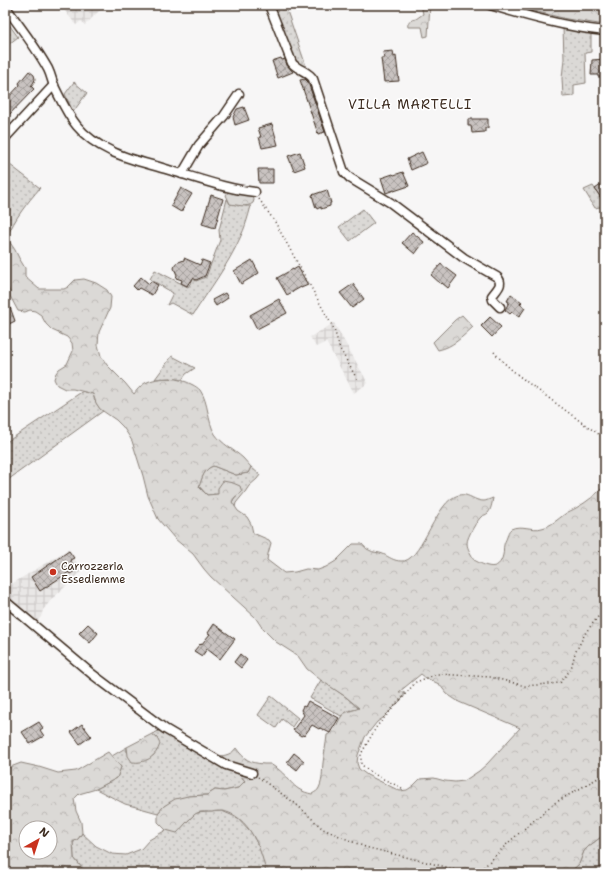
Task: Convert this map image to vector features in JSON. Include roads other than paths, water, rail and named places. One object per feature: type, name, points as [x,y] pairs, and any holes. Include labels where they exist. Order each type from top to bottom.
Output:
[{"type":"street","points":[[269,5],[292,63],[295,67],[311,76],[313,79],[344,172],[350,178],[392,203],[464,258],[497,277],[500,282],[499,286],[492,296],[493,300],[500,307]]},
{"type":"street","points":[[490,5],[538,18],[605,31]]},
{"type":"street","points":[[5,6],[42,59],[49,71],[64,106],[71,117],[91,140],[121,155],[257,195]]},
{"type":"street","points":[[5,138],[54,85]]},
{"type":"street","points":[[182,174],[200,145],[224,116],[239,94]]},
{"type":"street","points":[[5,601],[92,674],[165,729],[226,765],[252,773]]},
{"type":"place","name":"Carrozzeria Essediemme","points":[[53,572]]},
{"type":"district","name":"VILLA MARTELLI","points":[[410,104]]}]
